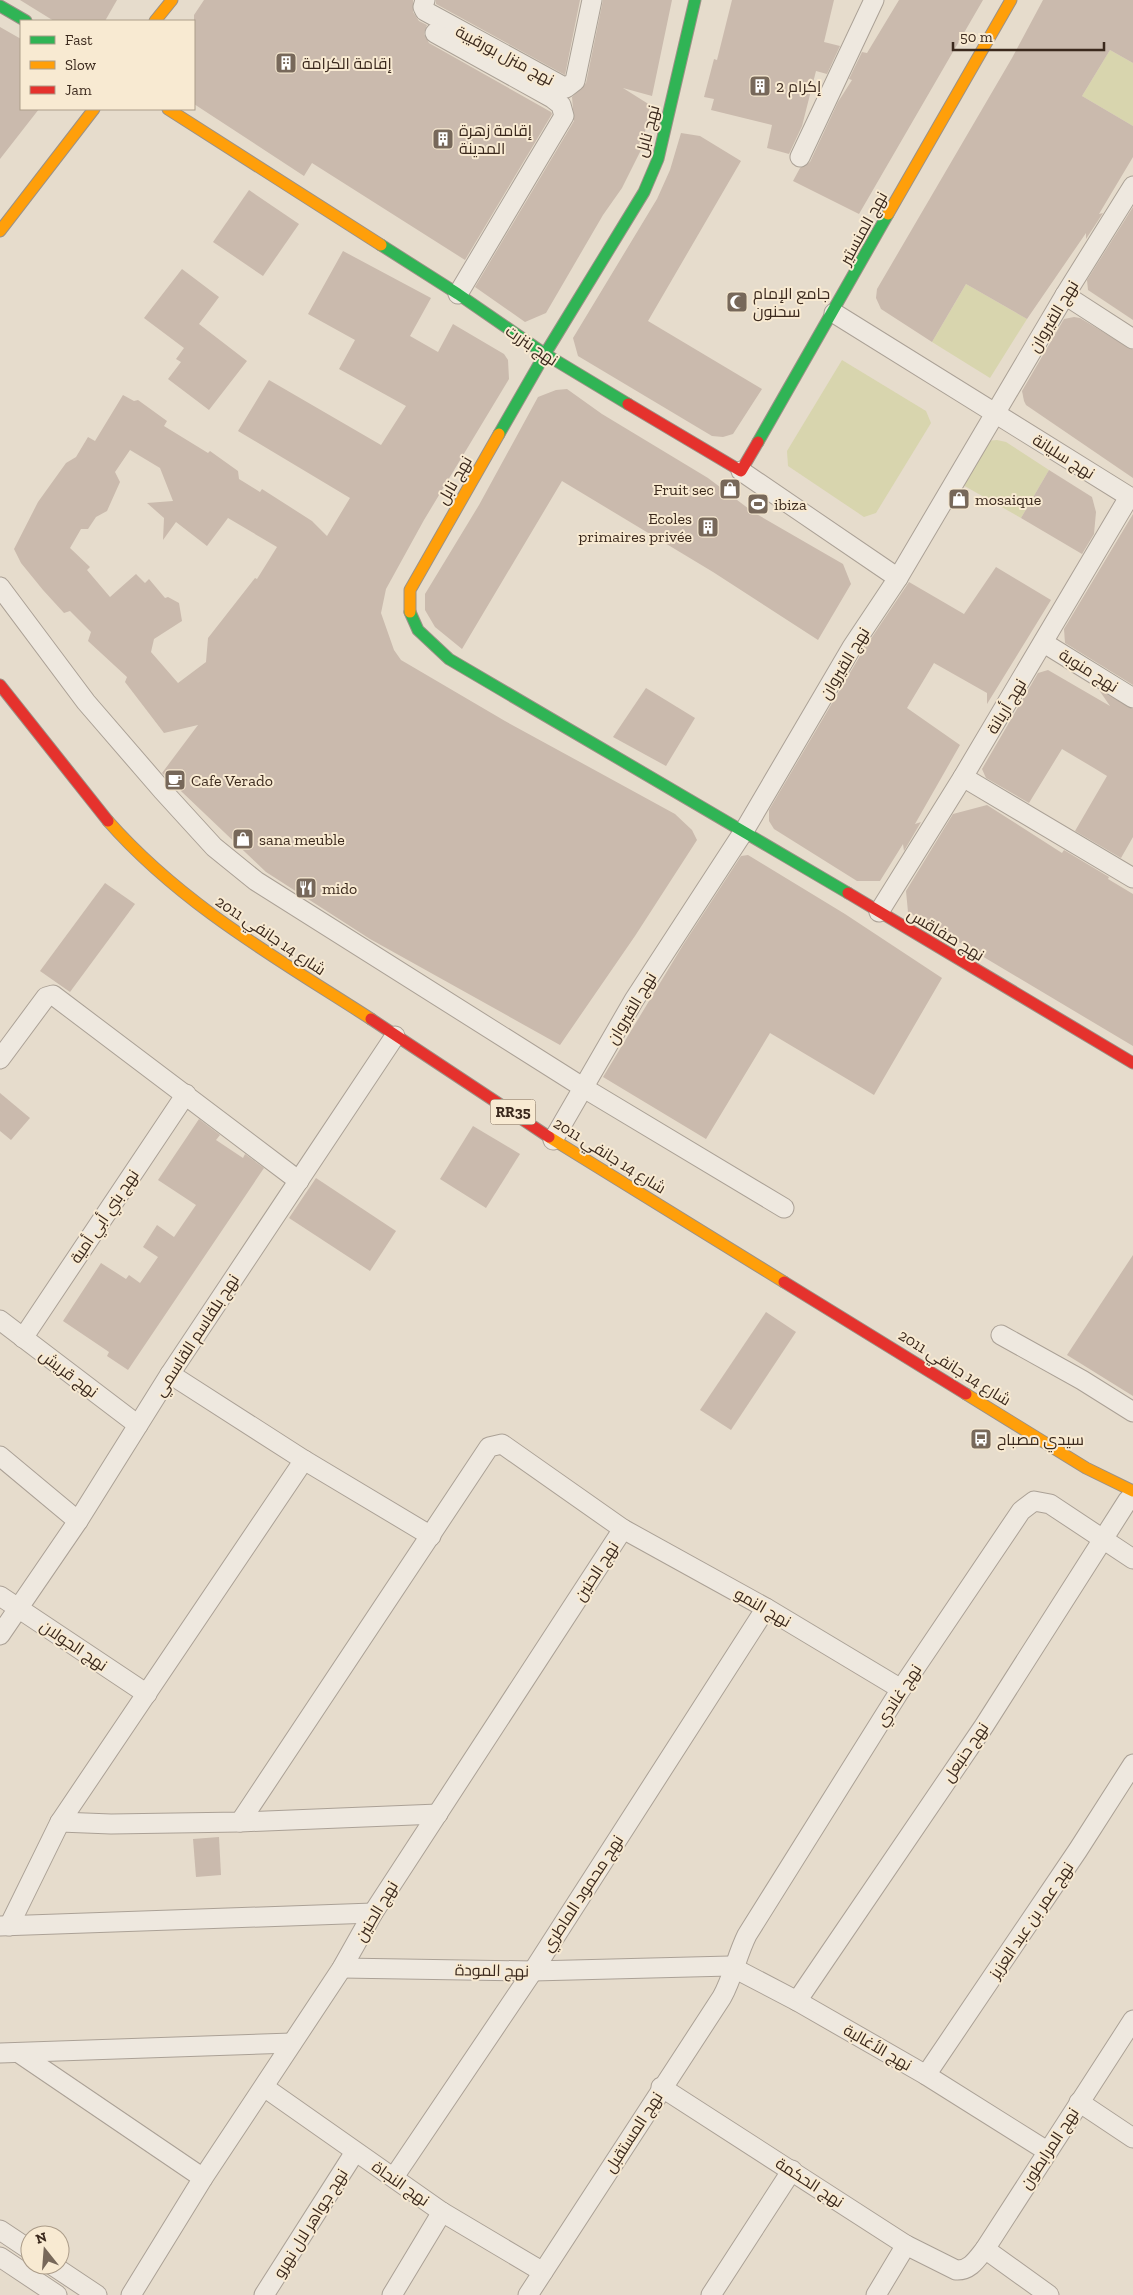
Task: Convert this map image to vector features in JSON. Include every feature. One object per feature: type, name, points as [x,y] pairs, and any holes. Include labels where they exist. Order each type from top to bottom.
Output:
[{"type":"street","points":[[156,20],[172,0]]},
{"type":"street","name":"نهج منزل بورقيبة","points":[[425,0],[423,9],[425,11],[566,88],[575,81],[592,0]]},
{"type":"street","name":"نهج نابل","points":[[695,0],[654,168],[626,224],[545,354],[410,590],[409,614],[424,638],[449,659],[744,831]]},
{"type":"street","points":[[800,157],[874,0]]},
{"type":"street","name":"نهج المنستير","points":[[741,471],[834,313],[1010,0]]},
{"type":"street","points":[[0,6],[24,20]]},
{"type":"street","points":[[435,33],[552,98],[561,105],[564,116],[458,294]]},
{"type":"street","points":[[1,226],[93,110]]},
{"type":"street","name":"نهج بنزرت","points":[[170,110],[458,294],[545,354],[741,471],[898,578]]},
{"type":"street","name":"نهج القيروان","points":[[554,1140],[634,1000],[744,831],[852,647],[898,578],[1065,294],[1133,186]]},
{"type":"street","points":[[1065,294],[1133,339]]},
{"type":"street","name":"نهج سليانة","points":[[834,313],[1131,498]]},
{"type":"street","name":"نهج أريانة","points":[[879,912],[964,777],[1131,498]]},
{"type":"street","points":[[0,587],[86,702],[162,790],[214,847],[256,881],[584,1088],[784,1208]]},
{"type":"street","name":"نهج منوبة","points":[[1044,643],[1133,698]]},
{"type":"street","name":"شارع 14 جانفي 2011","points":[[0,685],[96,807],[132,848],[214,918],[465,1080],[554,1140],[1086,1468],[1131,1498]]},
{"type":"street","points":[[964,777],[1133,878]]},
{"type":"street","name":"نهج صفاقس","points":[[744,831],[1133,1063]]},
{"type":"street","points":[[0,1059],[46,996],[53,995],[299,1181]]},
{"type":"street","name":"نهج بلقاسم القاسمي","points":[[0,1635],[78,1520],[170,1374],[395,1036]]},
{"type":"street","name":"نهج بني أبي أمية","points":[[23,1338],[186,1094]]},
{"type":"street","name":"نهج قريش","points":[[0,1320],[138,1425]]},
{"type":"street","points":[[1001,1335],[1082,1380],[1133,1412]]},
{"type":"street","points":[[170,1374],[304,1460],[431,1536]]},
{"type":"street","name":"نهج النمو","points":[[240,1822],[489,1447],[502,1444],[624,1529],[766,1608],[901,1689]]},
{"type":"street","points":[[0,1456],[78,1520]]},
{"type":"street","points":[[304,1460],[60,1822],[5,1926],[373,1913]]},
{"type":"street","name":"نهج حنبعل","points":[[797,2001],[984,1726],[1131,1498]]},
{"type":"street","name":"نهج غاندي","points":[[736,1968],[738,1953],[747,1935],[901,1689],[1028,1504],[1041,1501],[1050,1504],[1103,1540]]},
{"type":"street","name":"نهج الحنين","points":[[131,2295],[203,2178],[342,1968],[373,1913],[624,1529]]},
{"type":"street","points":[[1103,1540],[1133,1558]]},
{"type":"street","name":"نهج الجولان","points":[[0,1596],[147,1694]]},
{"type":"street","name":"نهج محمود الماطري","points":[[394,2177],[533,1970],[766,1608]]},
{"type":"street","name":"نهج عمر بن عبد العزيز","points":[[926,2075],[1078,1850],[1133,1764]]},
{"type":"street","points":[[60,1822],[111,1824],[240,1822],[438,1814]]},
{"type":"street","name":"نهج الأغالبة","points":[[701,1965],[721,1964],[736,1968],[926,2075],[1047,2151]]},
{"type":"street","name":"نهج المودة","points":[[342,1968],[533,1970],[701,1965]]},
{"type":"street","name":"نهج المستقبل","points":[[528,2295],[722,1997],[736,1968]]},
{"type":"street","name":"نهج المرابطون","points":[[962,2270],[968,2269],[985,2249],[1078,2102],[1133,2020]]},
{"type":"street","points":[[0,2053],[292,2043]]},
{"type":"street","points":[[19,2053],[203,2178]]},
{"type":"street","name":"نهج النجاة","points":[[264,2087],[442,2212],[543,2272]]},
{"type":"street","name":"نهج الحكمة","points":[[662,2088],[906,2245],[956,2270],[962,2270]]},
{"type":"street","points":[[1078,2102],[1133,2138]]},
{"type":"street","name":"نهج جواهر لال نهرو","points":[[264,2295],[355,2152]]},
{"type":"street","points":[[711,2295],[792,2170]]},
{"type":"street","points":[[392,2295],[442,2212]]},
{"type":"street","points":[[0,2230],[20,2243]]},
{"type":"street","points":[[876,2295],[906,2245]]},
{"type":"street","points":[[985,2249],[1049,2295]]},
{"type":"street","points":[[1,2260],[57,2295]]},
{"type":"street","points":[[67,2275],[97,2295]]},
{"type":"shaded area","points":[[1110,50],[1133,63],[1133,126],[1082,96]]},
{"type":"shaded area","points":[[966,284],[1027,319],[990,378],[932,342]]},
{"type":"shaded area","points":[[842,360],[926,411],[931,423],[876,513],[864,517],[788,466],[787,451]]},
{"type":"shaded area","points":[[997,440],[1006,442],[1049,470],[1021,518],[961,484],[986,441]]},
{"type":"building","points":[[20,0],[117,0],[106,20],[52,20]]},
{"type":"building","points":[[204,0],[413,0],[413,12],[419,21],[427,25],[424,34],[429,43],[552,114],[465,260],[312,163],[304,176],[195,105],[194,15]]},
{"type":"building","points":[[436,0],[580,0],[565,75],[436,4]]},
{"type":"building","points":[[603,0],[672,0],[652,96],[623,88],[650,105],[642,148],[622,188],[603,215],[546,313],[525,322],[475,287],[574,121],[572,97],[586,83]]},
{"type":"building","name":"إكرام 2","points":[[732,0],[834,0],[824,42],[840,46],[827,74],[816,71],[802,126],[789,154],[767,148],[772,125],[711,110],[714,99],[704,97],[714,59],[717,60]]},
{"type":"building","points":[[899,0],[983,0],[859,214],[793,181],[800,168],[810,162],[838,102],[852,80],[849,79],[862,52],[867,53]]},
{"type":"building","points":[[1043,0],[1133,0],[1133,63],[1110,50],[1082,96],[1133,126],[1133,157],[1099,214],[1103,213],[1086,239],[1086,233],[1027,319],[966,284],[932,342],[881,309],[876,298],[877,289],[1012,58]]},
{"type":"building","points":[[0,27],[20,38],[20,110],[38,110],[0,159]]},
{"type":"building","points":[[681,133],[700,136],[741,161],[648,321],[762,389],[733,434],[723,437],[712,436],[578,356],[573,338],[657,199],[670,170]]},
{"type":"building","points":[[249,190],[299,224],[263,276],[213,242]]},
{"type":"building","points":[[1133,207],[1133,320],[1088,290],[1087,280]]},
{"type":"building","points":[[343,251],[431,298],[410,336],[438,352],[453,324],[504,354],[508,360],[509,379],[424,520],[386,589],[381,613],[394,650],[401,660],[505,721],[675,814],[692,830],[697,840],[635,936],[560,1045],[370,939],[266,872],[162,773],[198,725],[164,733],[125,682],[127,677],[88,641],[91,632],[70,611],[64,613],[21,563],[14,549],[38,502],[66,463],[76,457],[88,437],[95,441],[123,395],[134,401],[138,400],[167,421],[164,426],[208,453],[210,451],[238,471],[239,479],[260,492],[262,489],[312,521],[327,536],[350,498],[238,431],[269,380],[381,445],[406,406],[339,369],[355,340],[308,314]],"holes":[[[130,450],[160,468],[173,501],[147,503],[164,518],[163,540],[176,522],[207,546],[228,518],[277,547],[257,579],[255,578],[208,638],[206,662],[178,683],[151,652],[154,639],[182,621],[179,603],[168,597],[165,598],[149,579],[145,583],[136,574],[110,597],[87,570],[90,567],[70,548],[81,529],[88,529],[96,517],[107,511],[120,482],[115,472]]]},
{"type":"building","points":[[182,269],[219,297],[199,324],[247,361],[209,410],[168,379],[181,362],[176,359],[184,348],[144,318]]},
{"type":"building","points":[[1080,318],[1133,350],[1133,478],[1026,405],[1024,401],[1022,391],[1064,319]]},
{"type":"building","points":[[567,389],[602,414],[708,478],[753,512],[843,564],[851,584],[818,640],[713,572],[562,481],[462,649],[435,627],[425,610],[425,594],[479,505],[538,397],[556,390]]},
{"type":"building","points":[[1049,470],[1092,497],[1096,512],[1094,534],[1082,554],[1021,518]]},
{"type":"building","points":[[1133,514],[1133,685],[1065,643],[1064,629]]},
{"type":"building","points":[[996,567],[1051,600],[987,704],[987,693],[934,663],[907,708],[960,745],[915,824],[921,822],[904,851],[903,844],[880,881],[857,881],[774,829],[769,821],[769,810],[864,649],[909,582],[964,614]]},
{"type":"building","points":[[1048,670],[1110,706],[1099,690],[1133,709],[1133,837],[1121,858],[1075,831],[1107,776],[1062,749],[1029,803],[986,778],[982,769],[1038,673]]},
{"type":"building","points":[[646,688],[695,718],[666,766],[613,737]]},
{"type":"building","points":[[987,805],[1062,853],[1064,850],[1109,877],[1108,879],[1133,894],[1133,1046],[908,912],[906,891],[953,814]]},
{"type":"building","points":[[748,855],[845,914],[942,978],[874,1095],[770,1033],[706,1139],[603,1077],[683,945],[741,856]]},
{"type":"building","points":[[105,883],[135,904],[70,992],[40,971]]},
{"type":"building","points":[[0,1093],[30,1118],[11,1140],[0,1131]]},
{"type":"building","points":[[199,1119],[220,1135],[216,1140],[243,1158],[245,1154],[264,1168],[128,1370],[107,1356],[109,1352],[63,1321],[101,1263],[126,1279],[129,1275],[140,1283],[158,1257],[143,1247],[157,1225],[174,1237],[196,1205],[158,1180]]},
{"type":"building","points":[[473,1126],[520,1154],[486,1208],[440,1179]]},
{"type":"building","points":[[316,1178],[396,1231],[370,1271],[289,1218]]},
{"type":"building","points":[[1133,1255],[1133,1396],[1067,1355]]},
{"type":"building","points":[[766,1312],[796,1332],[731,1430],[700,1410]]},
{"type":"building","points":[[219,1837],[221,1875],[196,1877],[193,1839]]},
{"type":"traffic: fast","points":[[499,434],[545,354],[644,192],[658,159],[695,0]]},
{"type":"traffic: fast","points":[[0,6],[24,20]]},
{"type":"traffic: fast","points":[[758,442],[888,214]]},
{"type":"traffic: fast","points":[[381,245],[458,294],[545,354],[628,404]]},
{"type":"traffic: fast","points":[[410,612],[418,630],[449,659],[848,893]]},
{"type":"traffic: slow","points":[[156,20],[172,0]]},
{"type":"traffic: slow","points":[[888,214],[1011,0]]},
{"type":"traffic: slow","points":[[0,231],[93,110]]},
{"type":"traffic: slow","points":[[170,110],[381,245]]},
{"type":"traffic: slow","points":[[410,612],[410,590],[499,434]]},
{"type":"traffic: slow","points":[[108,821],[167,879],[199,905],[266,952],[371,1019]]},
{"type":"traffic: slow","points":[[549,1137],[784,1282]]},
{"type":"traffic: slow","points":[[966,1394],[1086,1468],[1133,1491]]},
{"type":"traffic: jam","points":[[628,404],[741,471],[758,442]]},
{"type":"traffic: jam","points":[[0,685],[108,821]]},
{"type":"traffic: jam","points":[[848,893],[1133,1063]]},
{"type":"traffic: jam","points":[[371,1019],[549,1137]]},
{"type":"traffic: jam","points":[[784,1282],[966,1394]]},
{"type":"place","name":"إقامة الكرامة","points":[[286,63]]},
{"type":"place","name":"إكرام 2","points":[[760,86]]},
{"type":"place","name":"إقامة زهرة المدينة","points":[[443,139]]},
{"type":"place","name":"جامع الإمام سحنون","points":[[737,302]]},
{"type":"place","name":"Fruit sec","points":[[730,489]]},
{"type":"place","name":"mosaique","points":[[959,499]]},
{"type":"place","name":"ibiza","points":[[758,504]]},
{"type":"place","name":"Ecoles primaires privée","points":[[708,527]]},
{"type":"place","name":"Cafe Verado","points":[[175,780]]},
{"type":"place","name":"sana meuble","points":[[243,839]]},
{"type":"place","name":"mido","points":[[306,888]]},
{"type":"place","name":"سيدي مصباح","points":[[981,1439]]}]
